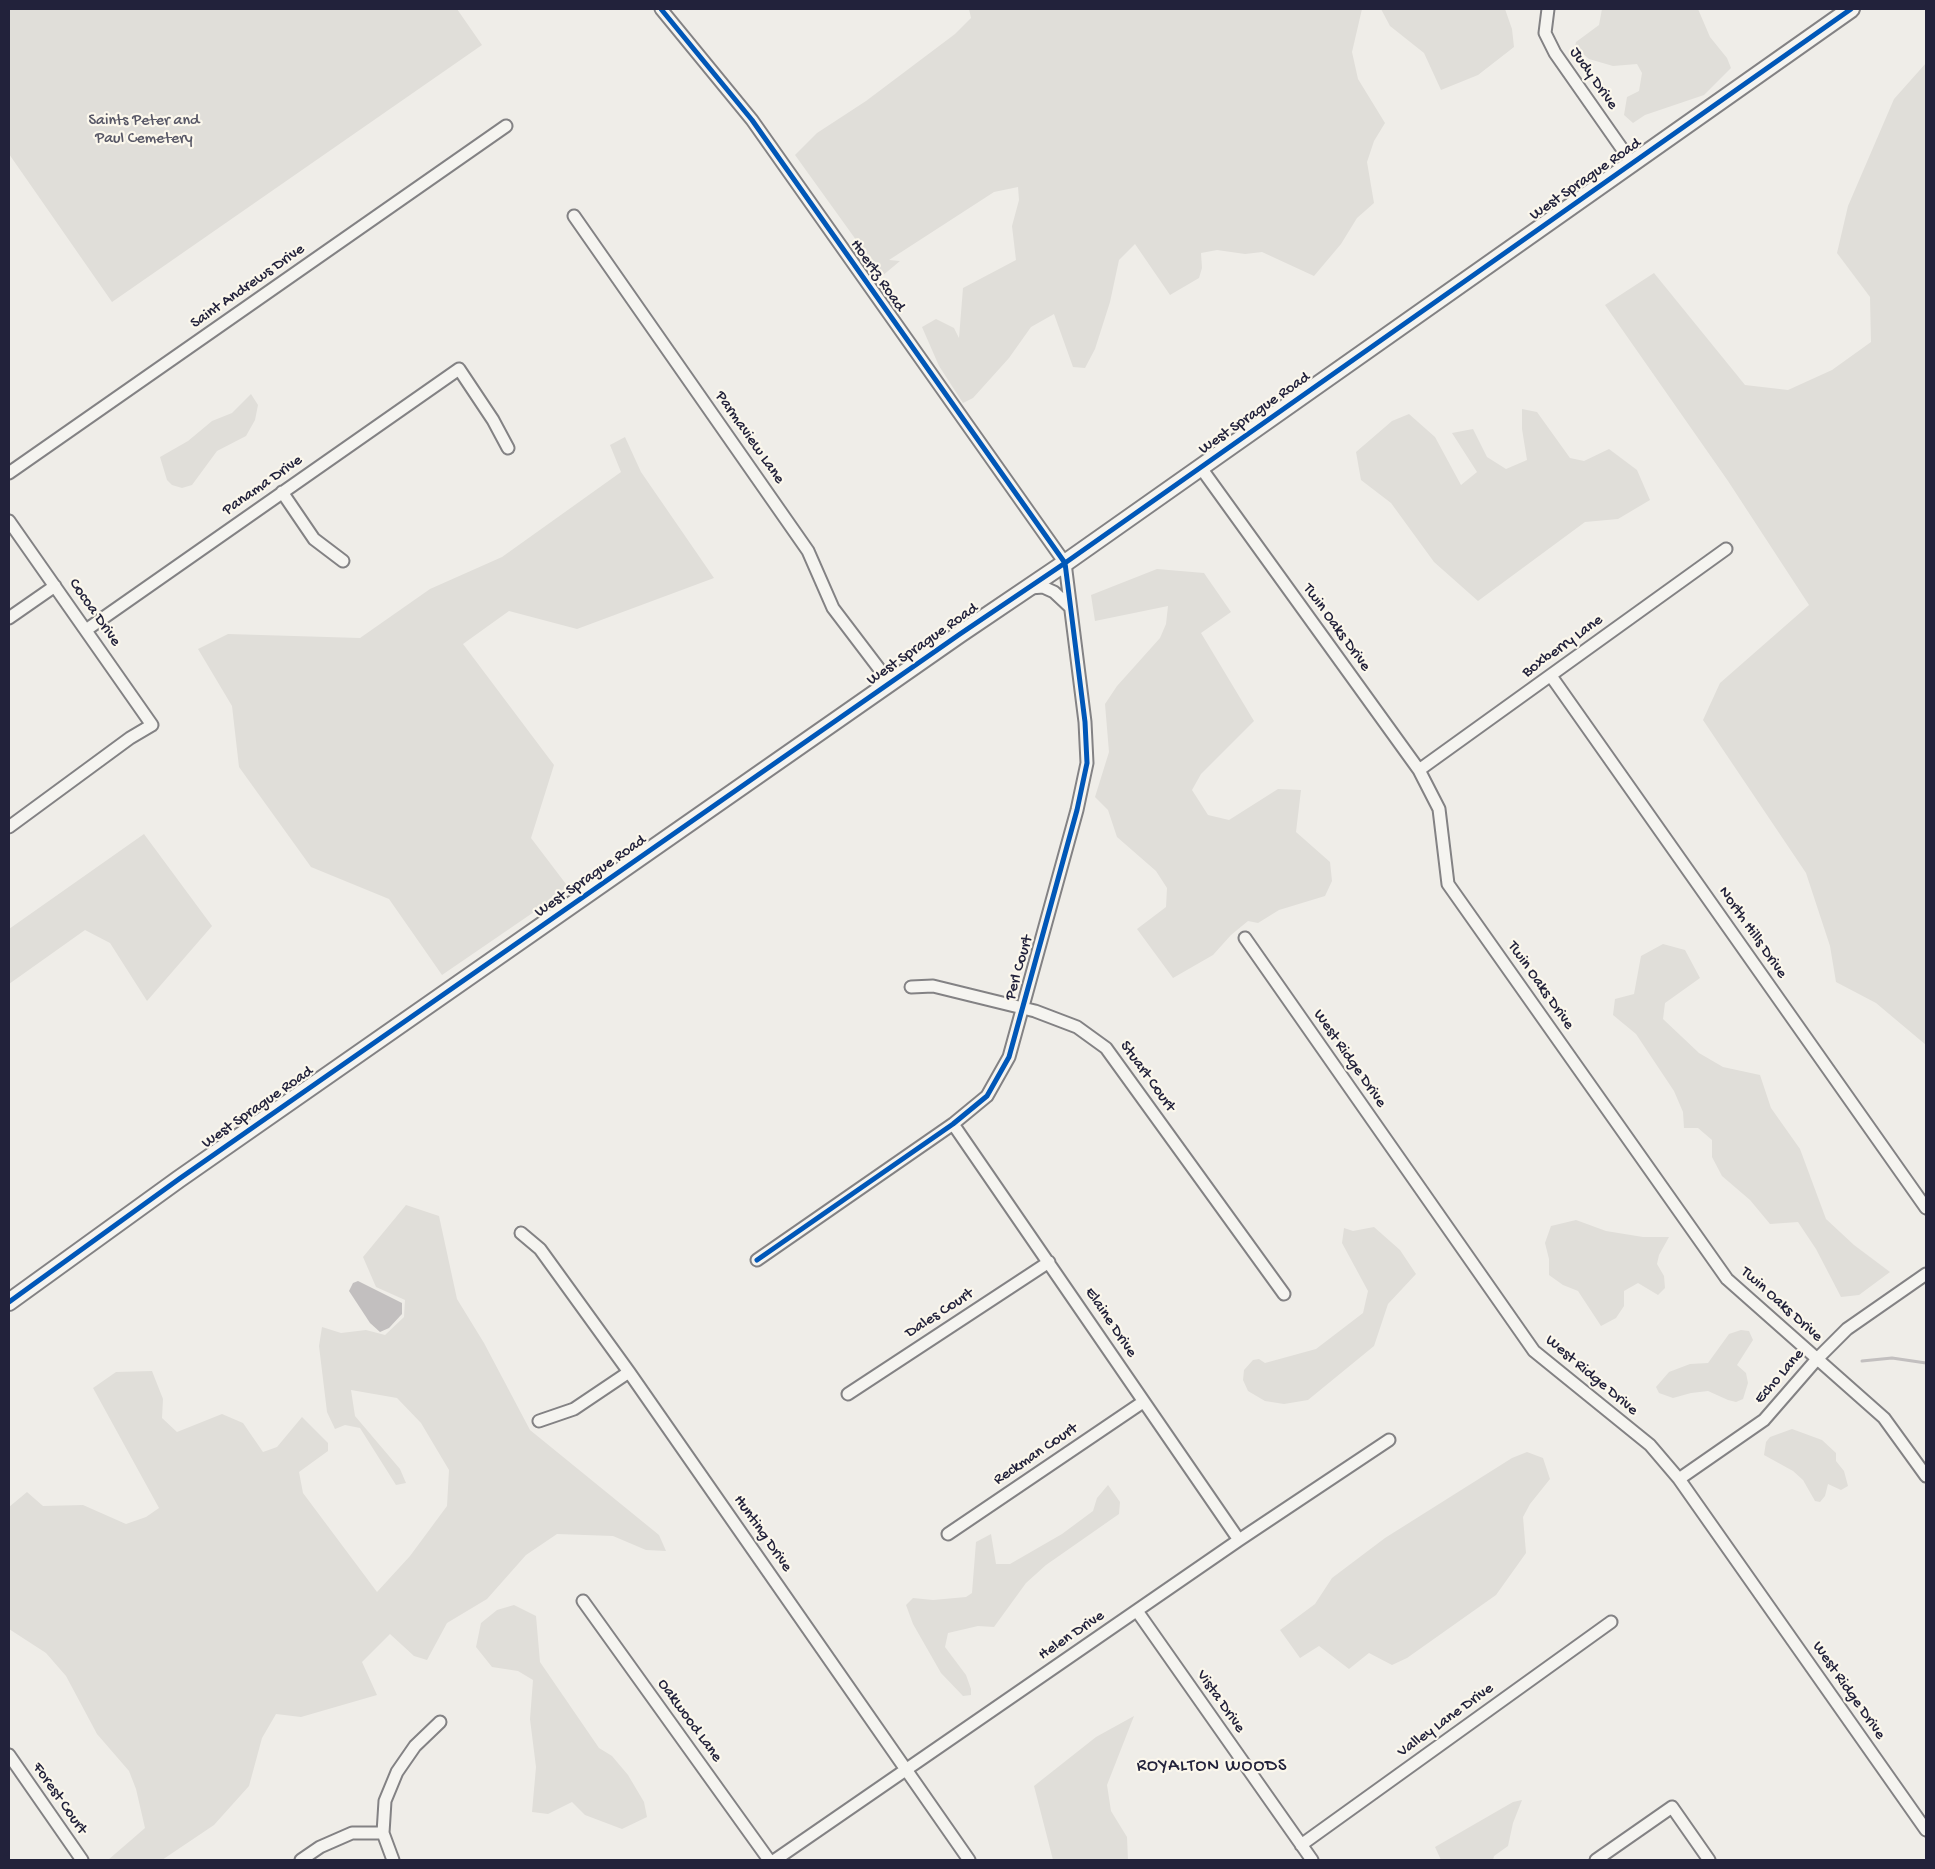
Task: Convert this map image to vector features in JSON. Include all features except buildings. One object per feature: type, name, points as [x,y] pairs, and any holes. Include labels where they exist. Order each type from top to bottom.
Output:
[{"type":"street","name":"Hoertz Road","points":[[662,9],[752,120],[1065,564]]},
{"type":"street","name":"Judy Drive","points":[[1548,9],[1545,33],[1555,53],[1632,163]]},
{"type":"street","name":"West Sprague Road","points":[[9,1302],[195,1168],[890,683],[1065,564],[1851,9]]},
{"type":"street","name":"Saint Andrews Drive","points":[[9,473],[506,126]]},
{"type":"street","name":"Parmaview Lane","points":[[574,216],[808,552],[833,608],[890,683]]},
{"type":"street","name":"Panama Drive","points":[[86,630],[459,370],[493,420],[508,448]]},
{"type":"street","name":"Twin Oaks Drive","points":[[1201,468],[1419,770],[1439,809],[1448,884],[1727,1279],[1884,1418],[1926,1476]]},
{"type":"street","points":[[282,492],[314,539],[343,561]]},
{"type":"street","name":"Cocoa Drive","points":[[9,521],[152,724],[9,827]]},
{"type":"street","name":"Boxberry Lane","points":[[1419,770],[1726,549]]},
{"type":"street","name":"Perl Court","points":[[757,1260],[953,1124],[987,1096],[1009,1057],[1077,810],[1087,763],[1085,722],[1065,564]]},
{"type":"street","points":[[9,618],[55,586]]},
{"type":"street","points":[[1029,588],[1043,587],[1054,592],[1070,607]]},
{"type":"street","name":"North Hills Drive","points":[[1552,676],[1926,1208]]},
{"type":"street","name":"West Ridge Drive","points":[[1245,938],[1534,1352],[1650,1445],[1679,1479],[1926,1830]]},
{"type":"street","name":"Stuart Court","points":[[911,987],[932,986],[1022,1007],[1076,1027],[1106,1048],[1284,1294]]},
{"type":"street","name":"Elaine Drive","points":[[953,1124],[1239,1540]]},
{"type":"street","name":"Hunting Drive","points":[[521,1233],[540,1249],[629,1372],[969,1860]]},
{"type":"street","name":"Dales Court","points":[[848,1394],[1049,1262]]},
{"type":"street","name":"Echo Lane","points":[[1679,1479],[1764,1420],[1817,1359],[1847,1329],[1926,1274]]},
{"type":"street","points":[[539,1421],[574,1409],[629,1372]]},
{"type":"street","name":"Reckman Court","points":[[948,1534],[1143,1402]]},
{"type":"street","name":"Helen Drive","points":[[775,1860],[1239,1540],[1388,1440]]},
{"type":"street","name":"Oakwood Lane","points":[[583,1602],[769,1860]]},
{"type":"street","name":"Vista Drive","points":[[1137,1611],[1312,1860]]},
{"type":"street","name":"Valley Lane Drive","points":[[1301,1845],[1611,1622]]},
{"type":"street","points":[[393,1860],[383,1833],[385,1801],[397,1772],[415,1746],[440,1722]]},
{"type":"street","name":"Forest Court","points":[[9,1755],[82,1860]]},
{"type":"street","points":[[1596,1860],[1672,1808],[1709,1860]]},
{"type":"street","points":[[301,1860],[320,1846],[352,1833],[383,1833]]},
{"type":"green space","name":"Saints Peter and Paul Cemetery","points":[[9,9],[457,9],[482,45],[112,302],[9,154]]},
{"type":"green space","points":[[969,9],[1362,9],[1352,52],[1358,79],[1385,123],[1374,141],[1367,162],[1374,203],[1357,218],[1341,244],[1314,276],[1262,252],[1245,254],[1217,250],[1201,253],[1202,268],[1199,278],[1170,295],[1135,244],[1119,260],[1110,302],[1095,349],[1085,368],[1073,367],[1054,314],[1031,327],[1009,358],[973,398],[963,403],[939,366],[922,327],[936,319],[954,328],[959,338],[963,288],[1016,260],[1012,226],[1019,200],[1018,187],[994,192],[889,260],[900,261],[882,276],[795,155],[817,133],[866,101],[955,34],[971,18]]},
{"type":"green space","points":[[1381,9],[1505,9],[1512,29],[1514,47],[1478,75],[1441,90],[1424,53],[1390,26]]},
{"type":"green space","points":[[1602,9],[1698,9],[1710,37],[1727,58],[1731,68],[1704,95],[1645,115],[1633,123],[1624,115],[1627,97],[1639,91],[1642,73],[1637,64],[1613,66],[1589,59],[1575,47],[1576,42],[1599,25]]},
{"type":"green space","points":[[1926,63],[1926,1045],[1876,1003],[1836,982],[1830,946],[1806,873],[1703,720],[1720,683],[1809,605],[1728,481],[1605,305],[1654,273],[1745,385],[1788,390],[1832,370],[1871,342],[1870,297],[1837,253],[1848,206],[1894,99]]},
{"type":"green space","points":[[251,394],[258,405],[255,420],[246,436],[217,451],[192,485],[182,488],[172,485],[167,480],[160,457],[188,441],[212,421],[232,413]]},
{"type":"green space","points":[[1522,409],[1537,412],[1570,458],[1584,461],[1609,449],[1637,470],[1650,500],[1618,519],[1585,522],[1478,601],[1434,562],[1391,503],[1361,480],[1356,452],[1392,421],[1409,414],[1435,437],[1461,485],[1477,472],[1452,433],[1473,429],[1487,457],[1506,469],[1527,460],[1522,429]]},
{"type":"green space","points":[[625,437],[641,472],[714,578],[577,629],[509,611],[463,644],[554,765],[531,838],[569,888],[442,975],[389,899],[311,867],[239,767],[232,706],[198,649],[228,634],[360,638],[430,589],[502,557],[621,472],[610,445]]},
{"type":"green space","points":[[1157,569],[1204,573],[1231,612],[1201,633],[1254,721],[1201,774],[1192,790],[1208,815],[1229,820],[1278,789],[1301,790],[1296,832],[1330,862],[1332,881],[1325,896],[1279,910],[1258,923],[1248,921],[1231,935],[1213,955],[1173,978],[1137,929],[1166,907],[1167,888],[1156,871],[1117,837],[1108,810],[1095,797],[1109,752],[1105,704],[1117,686],[1160,638],[1166,624],[1168,606],[1095,621],[1091,595]]},
{"type":"green space","points":[[144,834],[212,926],[147,1001],[110,943],[85,930],[9,984],[9,929]]},
{"type":"green space","points":[[1663,944],[1685,950],[1700,978],[1665,1003],[1663,1019],[1699,1053],[1723,1067],[1760,1075],[1771,1108],[1800,1149],[1826,1219],[1854,1245],[1890,1272],[1859,1295],[1841,1297],[1816,1249],[1798,1222],[1770,1224],[1750,1200],[1722,1176],[1712,1157],[1712,1140],[1698,1128],[1684,1128],[1683,1112],[1674,1091],[1636,1034],[1613,1015],[1615,999],[1634,994],[1641,956]]},
{"type":"green space","points":[[406,1205],[439,1216],[457,1299],[484,1343],[530,1430],[659,1535],[666,1551],[646,1550],[613,1536],[557,1534],[526,1555],[487,1599],[447,1623],[427,1660],[414,1656],[390,1634],[362,1662],[377,1695],[301,1717],[276,1714],[262,1738],[249,1786],[214,1825],[162,1860],[108,1860],[145,1828],[136,1789],[129,1771],[97,1734],[66,1676],[46,1653],[9,1629],[9,1507],[27,1492],[43,1506],[83,1505],[126,1524],[146,1517],[159,1508],[93,1388],[116,1372],[152,1371],[163,1399],[162,1418],[177,1432],[222,1414],[243,1423],[263,1452],[277,1447],[302,1417],[328,1443],[328,1451],[299,1472],[303,1493],[377,1592],[410,1556],[447,1506],[449,1470],[421,1423],[397,1398],[351,1390],[355,1416],[400,1469],[406,1483],[396,1485],[360,1428],[345,1425],[335,1429],[327,1412],[319,1346],[322,1327],[341,1333],[366,1330],[385,1335],[404,1317],[405,1300],[376,1287],[363,1257]]},
{"type":"green space","points":[[1576,1220],[1606,1231],[1643,1237],[1669,1237],[1659,1255],[1657,1264],[1664,1276],[1665,1288],[1658,1295],[1638,1283],[1624,1291],[1624,1306],[1616,1318],[1601,1326],[1578,1291],[1563,1285],[1549,1275],[1549,1259],[1545,1243],[1551,1226]]},
{"type":"green space","points":[[1374,1227],[1400,1250],[1416,1274],[1388,1304],[1374,1346],[1308,1400],[1284,1404],[1265,1401],[1248,1391],[1243,1380],[1244,1370],[1253,1360],[1259,1359],[1265,1363],[1316,1349],[1363,1313],[1368,1291],[1342,1243],[1344,1228],[1353,1231]]},
{"type":"green space","points":[[1741,1330],[1749,1331],[1753,1340],[1737,1365],[1746,1373],[1748,1383],[1743,1399],[1736,1402],[1708,1391],[1673,1398],[1659,1393],[1656,1387],[1669,1372],[1690,1364],[1708,1363],[1729,1334]]},
{"type":"green space","points":[[1792,1429],[1822,1440],[1836,1453],[1836,1461],[1844,1471],[1848,1486],[1841,1490],[1828,1484],[1825,1496],[1820,1502],[1815,1501],[1803,1480],[1793,1471],[1764,1455],[1766,1442],[1770,1437]]},
{"type":"green space","points":[[1527,1452],[1543,1458],[1550,1479],[1530,1504],[1523,1517],[1526,1553],[1496,1595],[1407,1658],[1392,1665],[1369,1653],[1349,1669],[1319,1646],[1300,1658],[1280,1630],[1315,1604],[1332,1578],[1385,1538],[1512,1458]]},
{"type":"green space","points":[[1108,1485],[1120,1502],[1119,1514],[1046,1565],[1026,1583],[994,1627],[978,1626],[948,1633],[945,1647],[966,1675],[971,1689],[971,1695],[963,1696],[941,1673],[913,1624],[906,1605],[913,1598],[933,1600],[966,1597],[972,1593],[976,1542],[991,1534],[996,1564],[1010,1564],[1062,1534],[1093,1511],[1097,1498]]},
{"type":"green space","points":[[514,1605],[536,1616],[540,1662],[599,1748],[612,1756],[628,1775],[644,1802],[647,1817],[622,1829],[585,1815],[572,1802],[548,1814],[532,1812],[536,1767],[530,1719],[533,1680],[518,1671],[492,1667],[476,1647],[481,1623],[497,1610]]},
{"type":"green space","points":[[1134,1716],[1107,1785],[1111,1811],[1127,1837],[1128,1860],[1053,1860],[1034,1786],[1096,1737]]},
{"type":"green space","points":[[1522,1800],[1513,1823],[1508,1846],[1494,1856],[1493,1860],[1441,1860],[1435,1847],[1513,1802]]},
{"type":"shaded area","points":[[358,1281],[402,1303],[402,1314],[389,1328],[380,1332],[370,1323],[349,1291],[353,1283]]},
{"type":"waterway","points":[[1862,1361],[1892,1358],[1926,1363]]},
{"type":"cycle path","points":[[661,9],[752,120],[1065,563],[1085,722],[1087,763],[1077,810],[1009,1057],[987,1096],[953,1124],[757,1260]]},
{"type":"cycle path","points":[[9,1302],[179,1179],[960,634],[1065,563],[1851,9]]},
{"type":"district","name":"ROYALTON WOODS","points":[[1212,1767]]}]
